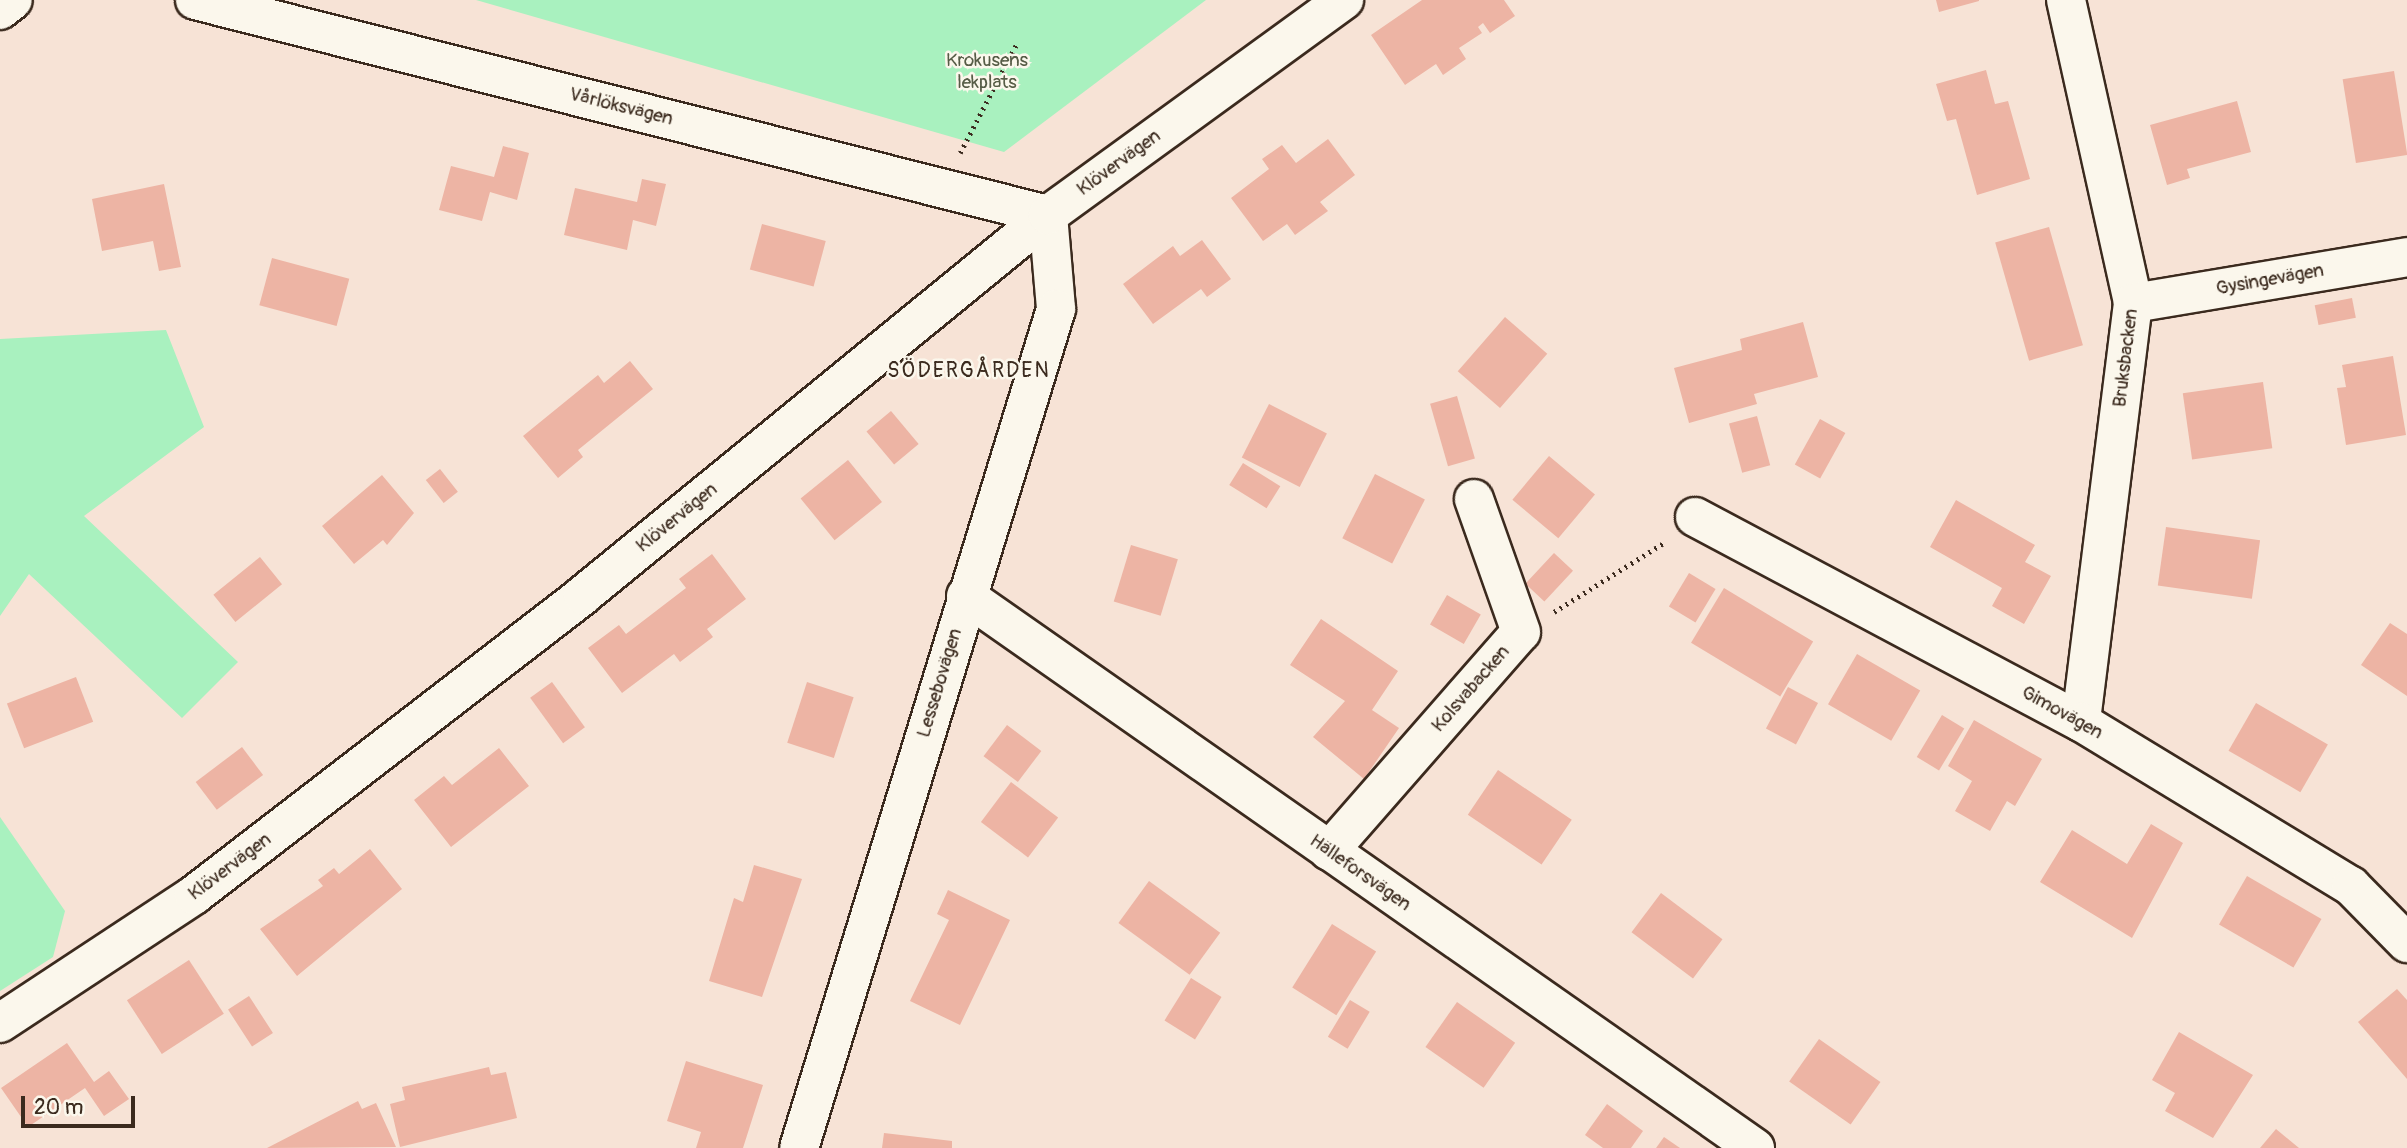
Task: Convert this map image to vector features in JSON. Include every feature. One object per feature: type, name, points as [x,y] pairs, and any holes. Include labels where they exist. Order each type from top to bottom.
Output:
[{"type":"street","points":[[0,10],[13,0]]},
{"type":"street","name":"Vårlöksvägen","points":[[195,0],[1048,215]]},
{"type":"street","name":"Klövervägen","points":[[0,1023],[216,879],[583,595],[1048,215],[1344,0]]},
{"type":"street","name":"Bruksbacken","points":[[2066,0],[2133,303],[2081,722]]},
{"type":"street","name":"Lessebovägen","points":[[799,1148],[1056,309],[1048,215]]},
{"type":"street","name":"Gysingevägen","points":[[2133,303],[2407,257]]},
{"type":"street","name":"Kolsvabacken","points":[[1329,851],[1521,632],[1474,499]]},
{"type":"street","name":"Gimovägen","points":[[1698,518],[2081,722],[2351,886],[2407,943]]},
{"type":"street","name":"Hälleforsvägen","points":[[966,596],[1755,1148]]},
{"type":"path","points":[[942,188],[1017,43]]},
{"type":"path","points":[[1521,632],[1698,518]]},
{"type":"green space","name":"Krokusens lekplats","points":[[476,0],[1206,0],[1004,152]]},
{"type":"green space","points":[[166,330],[204,427],[84,516],[238,662],[182,718],[29,574],[0,616],[0,339]]},
{"type":"green space","points":[[0,817],[65,911],[53,957],[0,991]]},
{"type":"building","points":[[1422,0],[1504,0],[1515,16],[1490,33],[1483,23],[1478,27],[1482,33],[1459,48],[1466,59],[1443,75],[1436,64],[1405,85],[1371,35]]},
{"type":"building","points":[[1936,0],[1979,0],[1979,1],[1939,12]]},
{"type":"building","points":[[1986,70],[1995,104],[2008,101],[2030,179],[1977,195],[1956,119],[1947,121],[1936,84]]},
{"type":"building","points":[[2394,71],[2407,155],[2356,163],[2343,79]]},
{"type":"building","points":[[2237,101],[2251,152],[2187,169],[2190,178],[2167,185],[2150,125]]},
{"type":"building","points":[[1328,139],[1355,175],[1320,202],[1328,211],[1295,235],[1287,224],[1263,241],[1231,198],[1269,169],[1262,159],[1282,145],[1296,163]]},
{"type":"building","points":[[503,146],[529,153],[517,200],[490,192],[482,221],[439,210],[451,166],[494,177]]},
{"type":"building","points":[[642,179],[666,184],[656,226],[633,220],[627,250],[564,235],[575,188],[637,202]]},
{"type":"building","points":[[164,184],[181,267],[159,271],[153,241],[102,251],[92,199]]},
{"type":"building","points":[[762,224],[826,241],[814,286],[750,269]]},
{"type":"building","points":[[2049,227],[2083,345],[2029,361],[1995,242]]},
{"type":"building","points":[[1202,240],[1231,279],[1207,297],[1201,289],[1153,324],[1123,284],[1173,246],[1180,256]]},
{"type":"building","points":[[272,258],[349,279],[337,326],[259,305]]},
{"type":"building","points":[[2352,298],[2356,318],[2319,325],[2315,305]]},
{"type":"building","points":[[1505,317],[1547,354],[1500,408],[1458,371]]},
{"type":"building","points":[[1803,322],[1818,377],[1754,394],[1757,404],[1689,423],[1674,368],[1742,350],[1740,339]]},
{"type":"building","points":[[2393,356],[2406,435],[2346,445],[2337,388],[2346,387],[2342,365]]},
{"type":"building","points":[[630,361],[653,389],[578,450],[583,457],[558,478],[523,436],[598,375],[604,383]]},
{"type":"building","points":[[2263,382],[2272,448],[2192,460],[2183,393]]},
{"type":"building","points":[[1457,396],[1475,458],[1448,466],[1430,404]]},
{"type":"building","points":[[1269,404],[1327,434],[1300,487],[1242,457]]},
{"type":"building","points":[[891,411],[919,444],[894,465],[866,432]]},
{"type":"building","points":[[1757,416],[1770,465],[1742,473],[1729,424]]},
{"type":"building","points":[[1820,419],[1845,433],[1820,479],[1795,464]]},
{"type":"building","points":[[1549,456],[1595,495],[1558,538],[1512,500]]},
{"type":"building","points":[[848,460],[882,502],[835,540],[801,498]]},
{"type":"building","points":[[1243,463],[1280,486],[1267,508],[1229,485]]},
{"type":"building","points":[[440,469],[458,492],[444,503],[426,480]]},
{"type":"building","points":[[1375,474],[1425,499],[1392,564],[1342,538]]},
{"type":"building","points":[[382,475],[414,513],[387,545],[383,540],[354,564],[322,526]]},
{"type":"building","points":[[1956,500],[2035,545],[2025,562],[2051,576],[2024,624],[1992,606],[2002,588],[1930,547]]},
{"type":"building","points":[[2166,527],[2260,540],[2252,599],[2158,585]]},
{"type":"building","points":[[1131,545],[1178,559],[1161,616],[1114,601]]},
{"type":"building","points":[[1554,553],[1573,571],[1544,601],[1525,584]]},
{"type":"building","points":[[712,554],[746,599],[707,629],[713,637],[680,662],[674,654],[622,693],[588,648],[619,625],[626,634],[686,588],[679,579]]},
{"type":"building","points":[[260,557],[282,584],[235,622],[213,595]]},
{"type":"building","points":[[1689,573],[1716,589],[1695,622],[1669,606]]},
{"type":"building","points":[[1724,588],[1813,642],[1780,696],[1691,643]]},
{"type":"building","points":[[1447,595],[1481,615],[1464,644],[1430,624]]},
{"type":"building","points":[[1321,619],[1398,671],[1372,710],[1399,728],[1364,779],[1313,737],[1345,701],[1290,665]]},
{"type":"building","points":[[2390,623],[2407,634],[2407,696],[2361,665]]},
{"type":"building","points":[[1857,654],[1920,690],[1891,741],[1828,704]]},
{"type":"building","points":[[76,677],[93,722],[24,748],[7,704]]},
{"type":"building","points":[[552,682],[585,727],[563,743],[530,698]]},
{"type":"building","points":[[807,682],[854,697],[834,758],[787,743]]},
{"type":"building","points":[[1788,687],[1818,703],[1796,744],[1766,728]]},
{"type":"building","points":[[2256,703],[2328,744],[2300,792],[2228,751]]},
{"type":"building","points":[[1942,715],[1964,728],[1939,770],[1917,757]]},
{"type":"building","points":[[1974,720],[2042,759],[2015,806],[2007,801],[1990,831],[1955,811],[1972,781],[1948,766]]},
{"type":"building","points":[[1007,725],[1041,751],[1018,782],[984,756]]},
{"type":"building","points":[[242,747],[263,775],[217,810],[196,782]]},
{"type":"building","points":[[499,748],[529,786],[451,847],[414,800],[444,776],[452,785]]},
{"type":"building","points":[[1498,770],[1572,820],[1542,865],[1468,815]]},
{"type":"building","points":[[1011,782],[1058,818],[1028,857],[981,822]]},
{"type":"building","points":[[2151,824],[2183,843],[2132,938],[2040,882],[2072,830],[2127,864]]},
{"type":"building","points":[[370,849],[402,889],[297,976],[260,929],[323,886],[318,880],[334,868],[339,874]]},
{"type":"building","points":[[754,865],[802,879],[762,997],[709,981],[734,898],[743,902]]},
{"type":"building","points":[[2247,876],[2321,919],[2293,967],[2219,924]]},
{"type":"building","points":[[1149,881],[1220,933],[1190,975],[1118,923]]},
{"type":"building","points":[[948,890],[1010,920],[960,1025],[910,1001],[949,920],[937,914]]},
{"type":"building","points":[[1661,893],[1722,939],[1693,978],[1632,932]]},
{"type":"building","points":[[1332,924],[1376,952],[1336,1015],[1292,988]]},
{"type":"building","points":[[189,960],[224,1014],[162,1054],[127,1000]]},
{"type":"building","points":[[1191,978],[1222,997],[1195,1039],[1165,1020]]},
{"type":"building","points":[[2397,989],[2407,1000],[2407,1079],[2358,1022]]},
{"type":"building","points":[[249,996],[273,1033],[252,1047],[228,1010]]},
{"type":"building","points":[[1350,1000],[1370,1012],[1348,1049],[1328,1037]]},
{"type":"building","points":[[1457,1002],[1515,1043],[1484,1088],[1425,1047]]},
{"type":"building","points":[[2179,1032],[2253,1075],[2213,1138],[2165,1111],[2175,1093],[2152,1080]]},
{"type":"building","points":[[1819,1039],[1880,1082],[1851,1125],[1789,1082]]},
{"type":"building","points":[[67,1043],[94,1082],[109,1071],[129,1099],[104,1116],[85,1088],[28,1127],[1,1088]]},
{"type":"building","points":[[686,1061],[763,1085],[743,1148],[696,1148],[701,1132],[667,1121]]},
{"type":"building","points":[[489,1067],[491,1075],[506,1072],[517,1118],[400,1147],[390,1104],[405,1100],[402,1087]]},
{"type":"building","points":[[358,1101],[362,1109],[376,1103],[396,1147],[267,1148]]},
{"type":"building","points":[[1607,1104],[1643,1131],[1631,1148],[1603,1148],[1585,1135]]},
{"type":"building","points":[[2276,1129],[2299,1148],[2260,1148]]},
{"type":"building","points":[[884,1133],[952,1141],[952,1148],[882,1148]]},
{"type":"building","points":[[1664,1137],[1680,1148],[1656,1148]]},
{"type":"district","name":"SÖDERGÅRDEN","points":[[969,371]]}]
